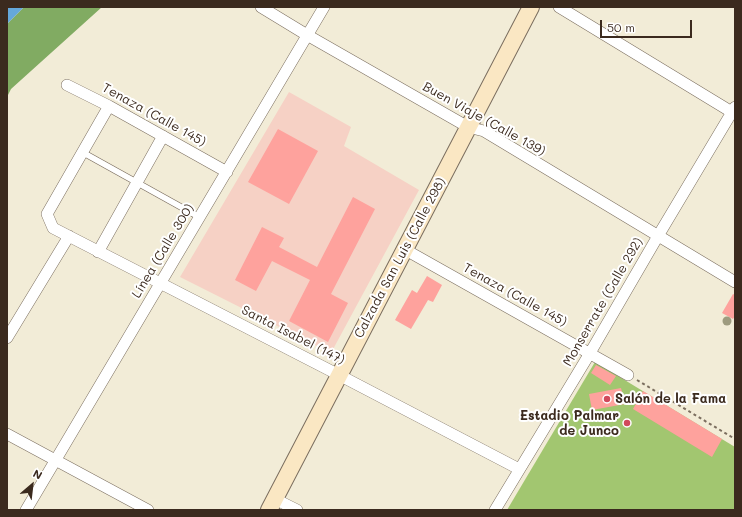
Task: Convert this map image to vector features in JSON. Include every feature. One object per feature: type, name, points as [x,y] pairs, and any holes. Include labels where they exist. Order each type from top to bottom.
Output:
[{"type":"main road","name":"Calzada San Luis (Calle 298)","points":[[272,504],[531,7]]},
{"type":"street","name":"Buen Viaje (Calle 139)","points":[[261,7],[468,127],[484,131],[735,282]]},
{"type":"street","name":"Línea (Calle 300)","points":[[26,510],[324,7]]},
{"type":"street","points":[[559,7],[734,111]]},
{"type":"street","name":"Tenaza (Calle 145)","points":[[67,85],[109,106],[226,172]]},
{"type":"street","points":[[82,152],[109,106]]},
{"type":"street","name":"Monserrate (Calle 292)","points":[[495,510],[734,111]]},
{"type":"street","points":[[98,252],[162,136]]},
{"type":"street","name":"Santa Isabel (147)","points":[[82,152],[47,214],[53,228],[519,469]]},
{"type":"street","points":[[7,338],[69,236]]},
{"type":"street","name":"Tenaza (Calle 145)","points":[[404,249],[628,375]]},
{"type":"street","points":[[7,434],[148,510]]},
{"type":"street","points":[[272,504],[298,510]]},
{"type":"lane","points":[[82,152],[199,217]]},
{"type":"path","points":[[628,375],[735,439]]},
{"type":"shaded area","points":[[289,92],[351,127],[344,146],[419,190],[331,353],[180,277]]},
{"type":"green space","points":[[24,7],[102,7],[11,89],[7,97],[7,24]]},
{"type":"green space","name":"Estadio Palmar de Junco","points":[[595,362],[735,447],[735,510],[507,510]]},
{"type":"water","points":[[7,7],[24,7],[7,24]]},
{"type":"building","points":[[278,129],[318,151],[289,204],[248,182]]},
{"type":"building","points":[[353,197],[375,209],[331,294],[348,303],[328,342],[289,321],[310,280],[272,261],[256,291],[235,280],[262,227],[284,238],[279,247],[317,267]]},
{"type":"building","points":[[427,276],[442,285],[433,302],[428,300],[411,329],[395,320],[412,290],[417,293]]},
{"type":"building","points":[[733,294],[735,295],[735,316],[733,319],[722,313]]},
{"type":"building","points":[[596,365],[616,376],[610,385],[591,373]]},
{"type":"building","name":"Salón de la Fama","points":[[621,388],[625,404],[592,410],[589,394]]},
{"type":"building","points":[[643,391],[722,439],[712,457],[633,409]]},
{"type":"place","name":"Salón de la Fama","points":[[607,399]]},
{"type":"place","name":"Estadio Palmar de Junco","points":[[627,423]]}]
